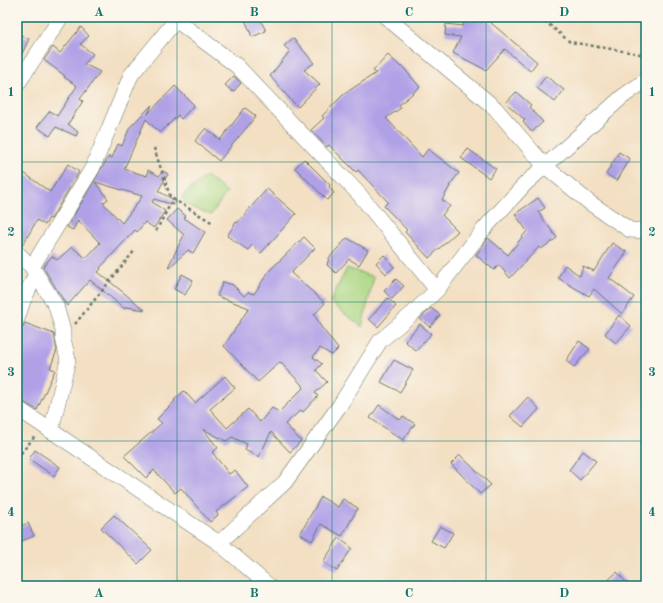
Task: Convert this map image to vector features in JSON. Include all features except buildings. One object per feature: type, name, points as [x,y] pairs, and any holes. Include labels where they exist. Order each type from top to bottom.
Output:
[{"type":"street","points":[[17,85],[60,17]]},
{"type":"street","points":[[386,17],[496,108],[545,166],[590,203],[630,230],[646,231]]},
{"type":"street","points":[[17,319],[34,270],[93,167],[131,75],[177,19],[237,66],[359,194],[437,290]]},
{"type":"street","points":[[218,543],[285,482],[340,405],[380,341],[437,290],[483,230],[525,184],[622,97],[646,80]]},
{"type":"street","points":[[17,253],[34,270],[56,306],[63,331],[68,360],[47,428]]},
{"type":"street","points":[[17,408],[218,543],[269,586]]},
{"type":"path","points":[[540,17],[570,42],[640,54],[646,60]]},
{"type":"path","points":[[154,148],[170,196],[213,223]]},
{"type":"path","points":[[156,231],[173,199]]},
{"type":"path","points":[[63,338],[136,250]]},
{"type":"path","points":[[17,458],[47,428]]},
{"type":"green space","points":[[206,176],[227,192],[211,215],[186,205],[182,196]]},
{"type":"green space","points":[[347,268],[374,277],[362,327],[330,302]]}]
